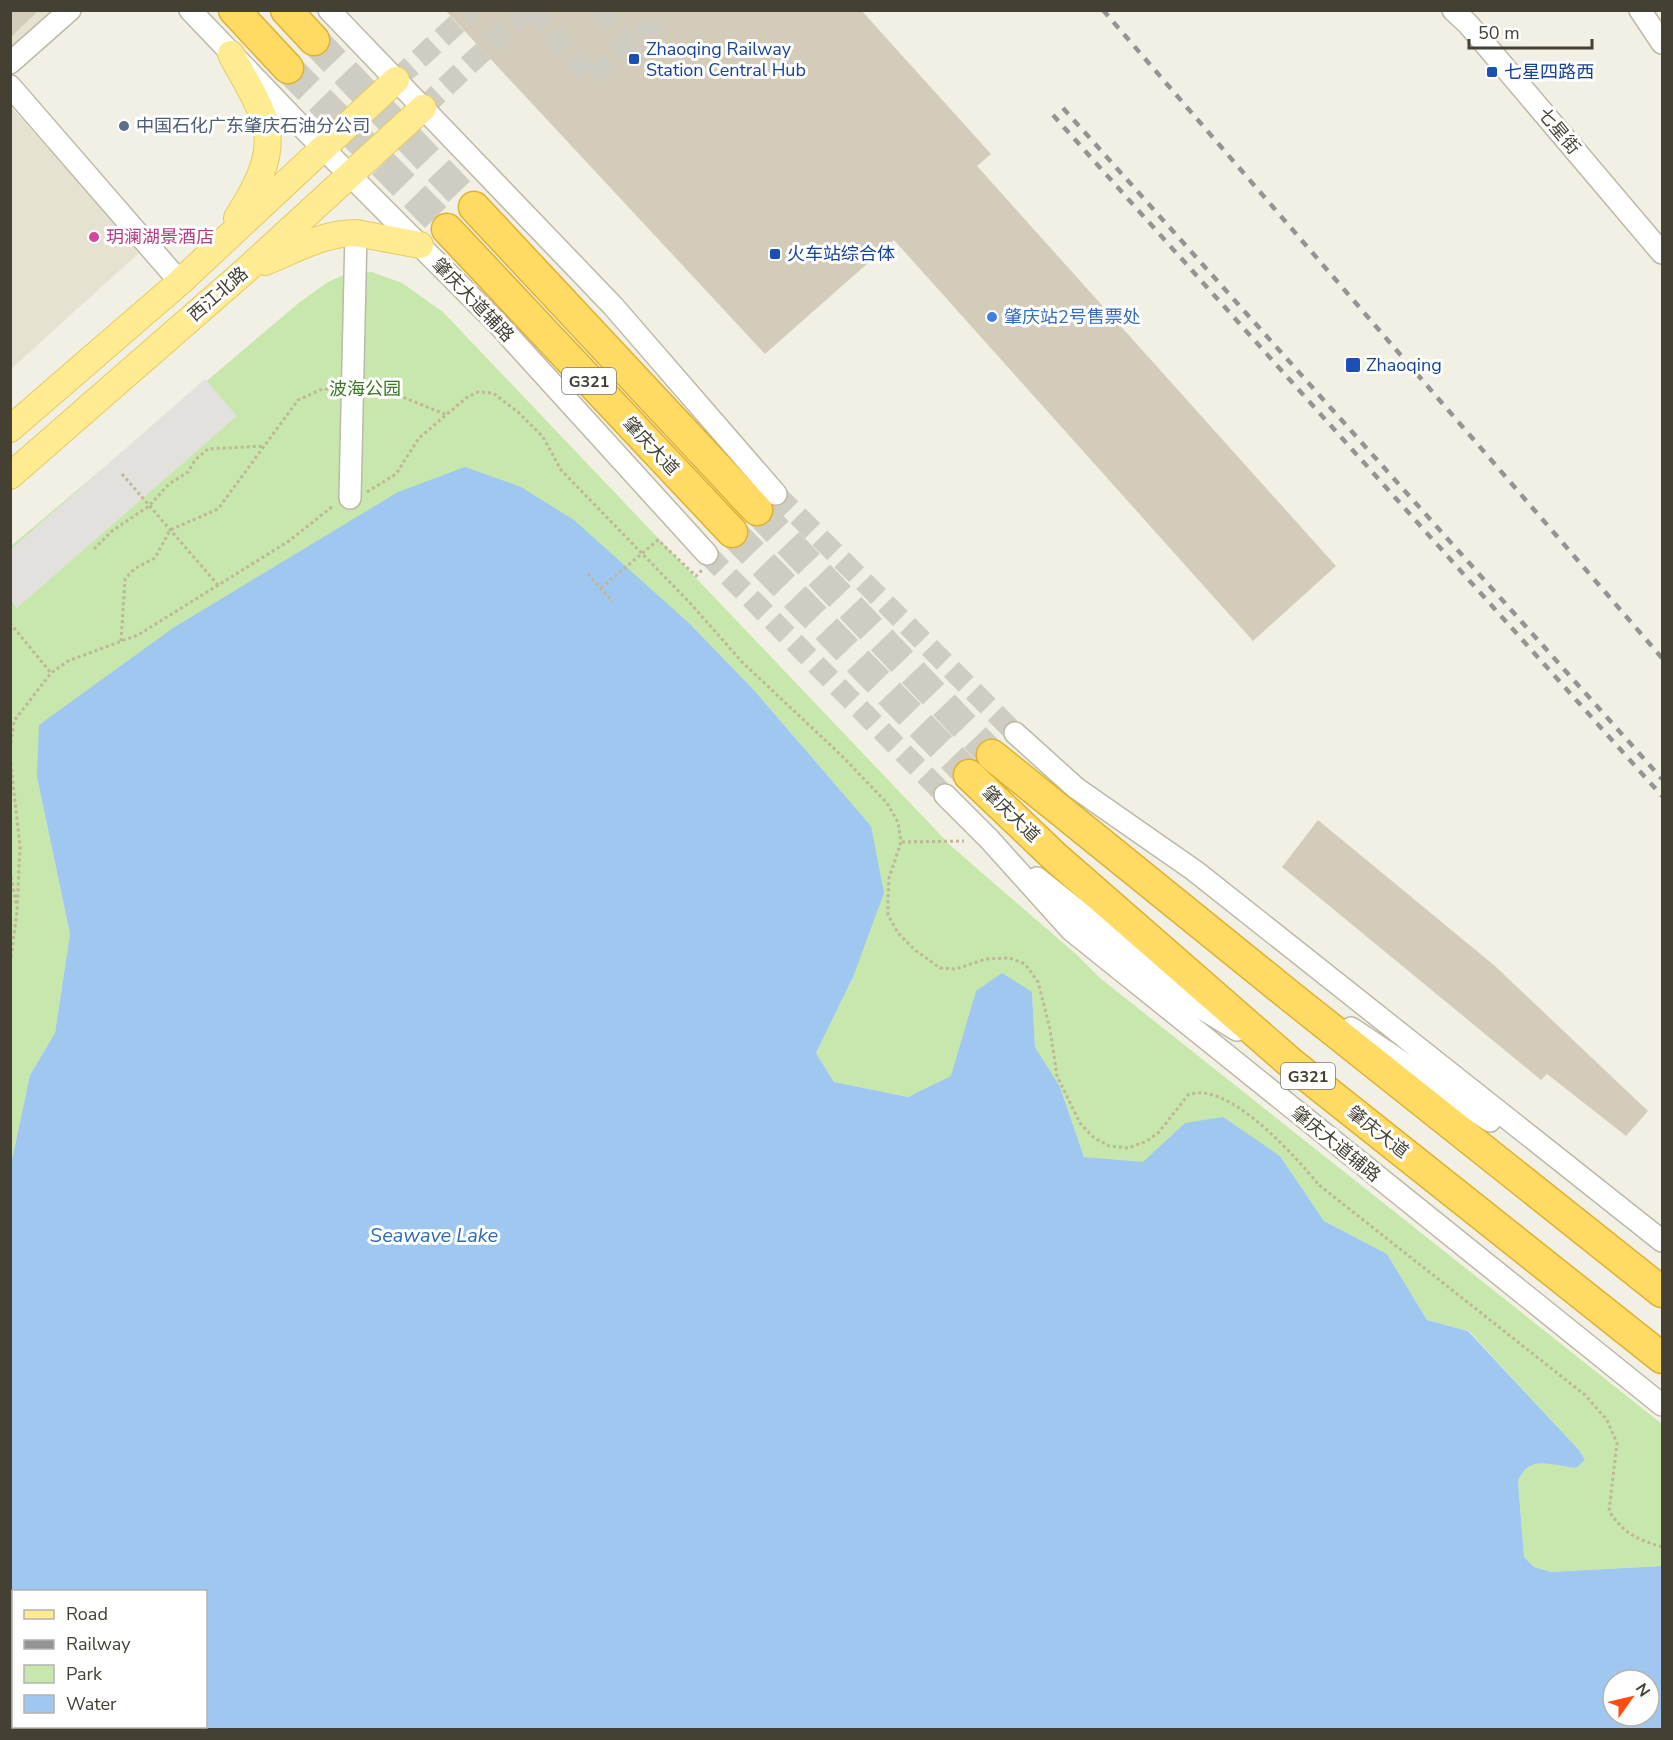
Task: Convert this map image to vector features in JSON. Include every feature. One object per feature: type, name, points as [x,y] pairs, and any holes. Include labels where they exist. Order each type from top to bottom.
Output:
[{"type":"highway","points":[[234,10],[288,68]]},
{"type":"highway","points":[[286,10],[314,39]]},
{"type":"highway","name":"肇庆大道","points":[[474,207],[766,502]]},
{"type":"highway","name":"肇庆大道","points":[[447,229],[732,532]]},
{"type":"highway","name":"肇庆大道","points":[[992,755],[1662,1292]]},
{"type":"highway","name":"肇庆大道","points":[[969,775],[1055,857],[1292,1064],[1662,1358]]},
{"type":"main road","points":[[231,54],[267,127],[267,149],[262,173],[221,244],[245,271],[323,237],[356,233],[420,245]]},
{"type":"main road","name":"西江北路","points":[[10,429],[180,282],[396,80]]},
{"type":"main road","name":"西江北路","points":[[10,476],[245,271],[423,108]]},
{"type":"street","points":[[10,63],[70,10]]},
{"type":"street","name":"肇庆大道辅路","points":[[190,10],[497,323],[706,560]]},
{"type":"street","points":[[329,10],[613,306],[766,502]]},
{"type":"street","points":[[1640,10],[1662,42]]},
{"type":"street","name":"七星街","points":[[1466,15],[1662,253]]},
{"type":"street","points":[[10,86],[180,282]]},
{"type":"street","points":[[350,498],[356,233]]},
{"type":"street","points":[[1015,733],[1076,788],[1195,871],[1662,1241]]},
{"type":"street","name":"肇庆大道辅路","points":[[945,795],[990,840],[1071,930],[1662,1405]]},
{"type":"street","points":[[990,840],[1193,1003],[1292,1064]]},
{"type":"street","points":[[1290,996],[1345,1024],[1515,1138],[1585,1180]]},
{"type":"path","points":[[121,641],[125,579],[134,569],[155,558],[170,530],[218,509],[298,400],[322,388],[385,390],[447,415]]},
{"type":"path","points":[[10,749],[14,721],[51,673],[68,661],[138,635],[289,540],[334,504],[373,490],[396,474],[419,438],[466,398],[478,392],[493,393],[518,412],[543,437],[561,470],[642,553],[743,663],[842,756],[886,803],[897,822],[901,842],[889,878],[888,900],[888,915],[898,933],[915,950],[940,968],[956,969],[986,959],[1011,958],[1025,964],[1038,982],[1050,1029],[1057,1076],[1080,1123],[1093,1137],[1109,1146],[1128,1148],[1160,1132],[1189,1094],[1203,1092],[1224,1099],[1258,1123],[1291,1151],[1319,1185],[1585,1395],[1607,1420],[1617,1443],[1609,1511],[1619,1526],[1637,1539],[1662,1547]]},
{"type":"path","points":[[94,549],[112,531],[149,506],[169,484],[188,472],[195,460],[208,448],[264,446]]},
{"type":"path","points":[[122,474],[218,585]]},
{"type":"path","points":[[601,588],[658,540],[696,576],[706,560]]},
{"type":"path","points":[[588,574],[613,602]]},
{"type":"path","points":[[10,623],[51,673]]},
{"type":"path","points":[[10,757],[20,846],[17,911],[10,966]]},
{"type":"path","points":[[901,842],[990,840]]},
{"type":"path","points":[[10,871],[17,911]]},
{"type":"shaded area","points":[[11,11],[57,11],[11,54]]},
{"type":"shaded area","points":[[10,106],[141,251],[11,369],[10,369]]},
{"type":"shaded area","points":[[205,379],[237,416],[17,608],[11,601],[11,549]]},
{"type":"green space","name":"波海公园","points":[[372,272],[402,283],[443,312],[951,846],[1076,954],[1100,978],[1662,1424],[1662,1566],[1551,1572],[1534,1567],[1524,1557],[1518,1481],[1528,1467],[1535,1464],[1576,1468],[1585,1460],[1579,1450],[1469,1331],[1427,1320],[1387,1254],[1324,1221],[1280,1156],[1185,1123],[1143,1163],[1084,1157],[1060,1087],[1035,1048],[1032,992],[976,991],[952,1076],[908,1097],[834,1082],[816,1053],[853,977],[871,826],[753,689],[691,625],[37,777],[70,934],[55,1033],[30,1075],[11,1164],[11,546],[300,302],[328,282],[348,273]]},
{"type":"water","name":"Seawave Lake","points":[[465,467],[521,487],[574,520],[691,625],[753,689],[871,826],[884,893],[853,977],[816,1053],[834,1082],[908,1097],[951,1076],[976,991],[1002,973],[1032,992],[1035,1047],[1060,1087],[1084,1157],[1143,1162],[1185,1123],[1223,1117],[1280,1156],[1324,1221],[1387,1254],[1427,1320],[1468,1331],[1579,1450],[1585,1460],[1576,1468],[1535,1464],[1528,1467],[1518,1481],[1524,1557],[1534,1567],[1551,1572],[1662,1566],[1662,1729],[11,1729],[11,1164],[30,1075],[55,1033],[70,934],[37,777],[39,725],[173,628],[398,492]]},
{"type":"building","points":[[10,10],[39,10],[10,38]]},
{"type":"building","name":"火车站综合体","points":[[445,10],[861,10],[991,154],[977,166],[1336,566],[1253,641],[894,240],[765,354]]},
{"type":"building","points":[[1318,820],[1495,966],[1648,1111],[1626,1136],[1547,1074],[1541,1080],[1282,867]]},
{"type":"tunnel","points":[[396,80],[472,10]]},
{"type":"tunnel","points":[[423,108],[527,10]]},
{"type":"tunnel","points":[[532,10],[592,78],[652,26],[654,10]]},
{"type":"tunnel","points":[[598,10],[629,47]]},
{"type":"tunnel","points":[[314,40],[474,207]]},
{"type":"tunnel","points":[[288,68],[447,229]]},
{"type":"tunnel","points":[[776,494],[1015,733]]},
{"type":"tunnel","points":[[757,510],[992,755]]},
{"type":"tunnel","points":[[732,532],[969,775]]},
{"type":"tunnel","points":[[707,554],[945,795]]},
{"type":"railway","points":[[1103,10],[1662,658]]},
{"type":"railway","points":[[1063,108],[1662,779]]},
{"type":"railway","points":[[1053,115],[1662,796]]},
{"type":"place","name":"Zhaoqing Railway Station Central Hub","points":[[634,59]]},
{"type":"place","name":"七星四路西","points":[[1492,72]]},
{"type":"place","name":"中国石化广东肇庆石油分公司","points":[[124,126]]},
{"type":"place","name":"玥澜湖景酒店","points":[[94,237]]},
{"type":"place","name":"火车站综合体","points":[[775,254]]},
{"type":"place","name":"肇庆站2号售票处","points":[[992,317]]},
{"type":"place","name":"Zhaoqing","points":[[1353,365]]}]
